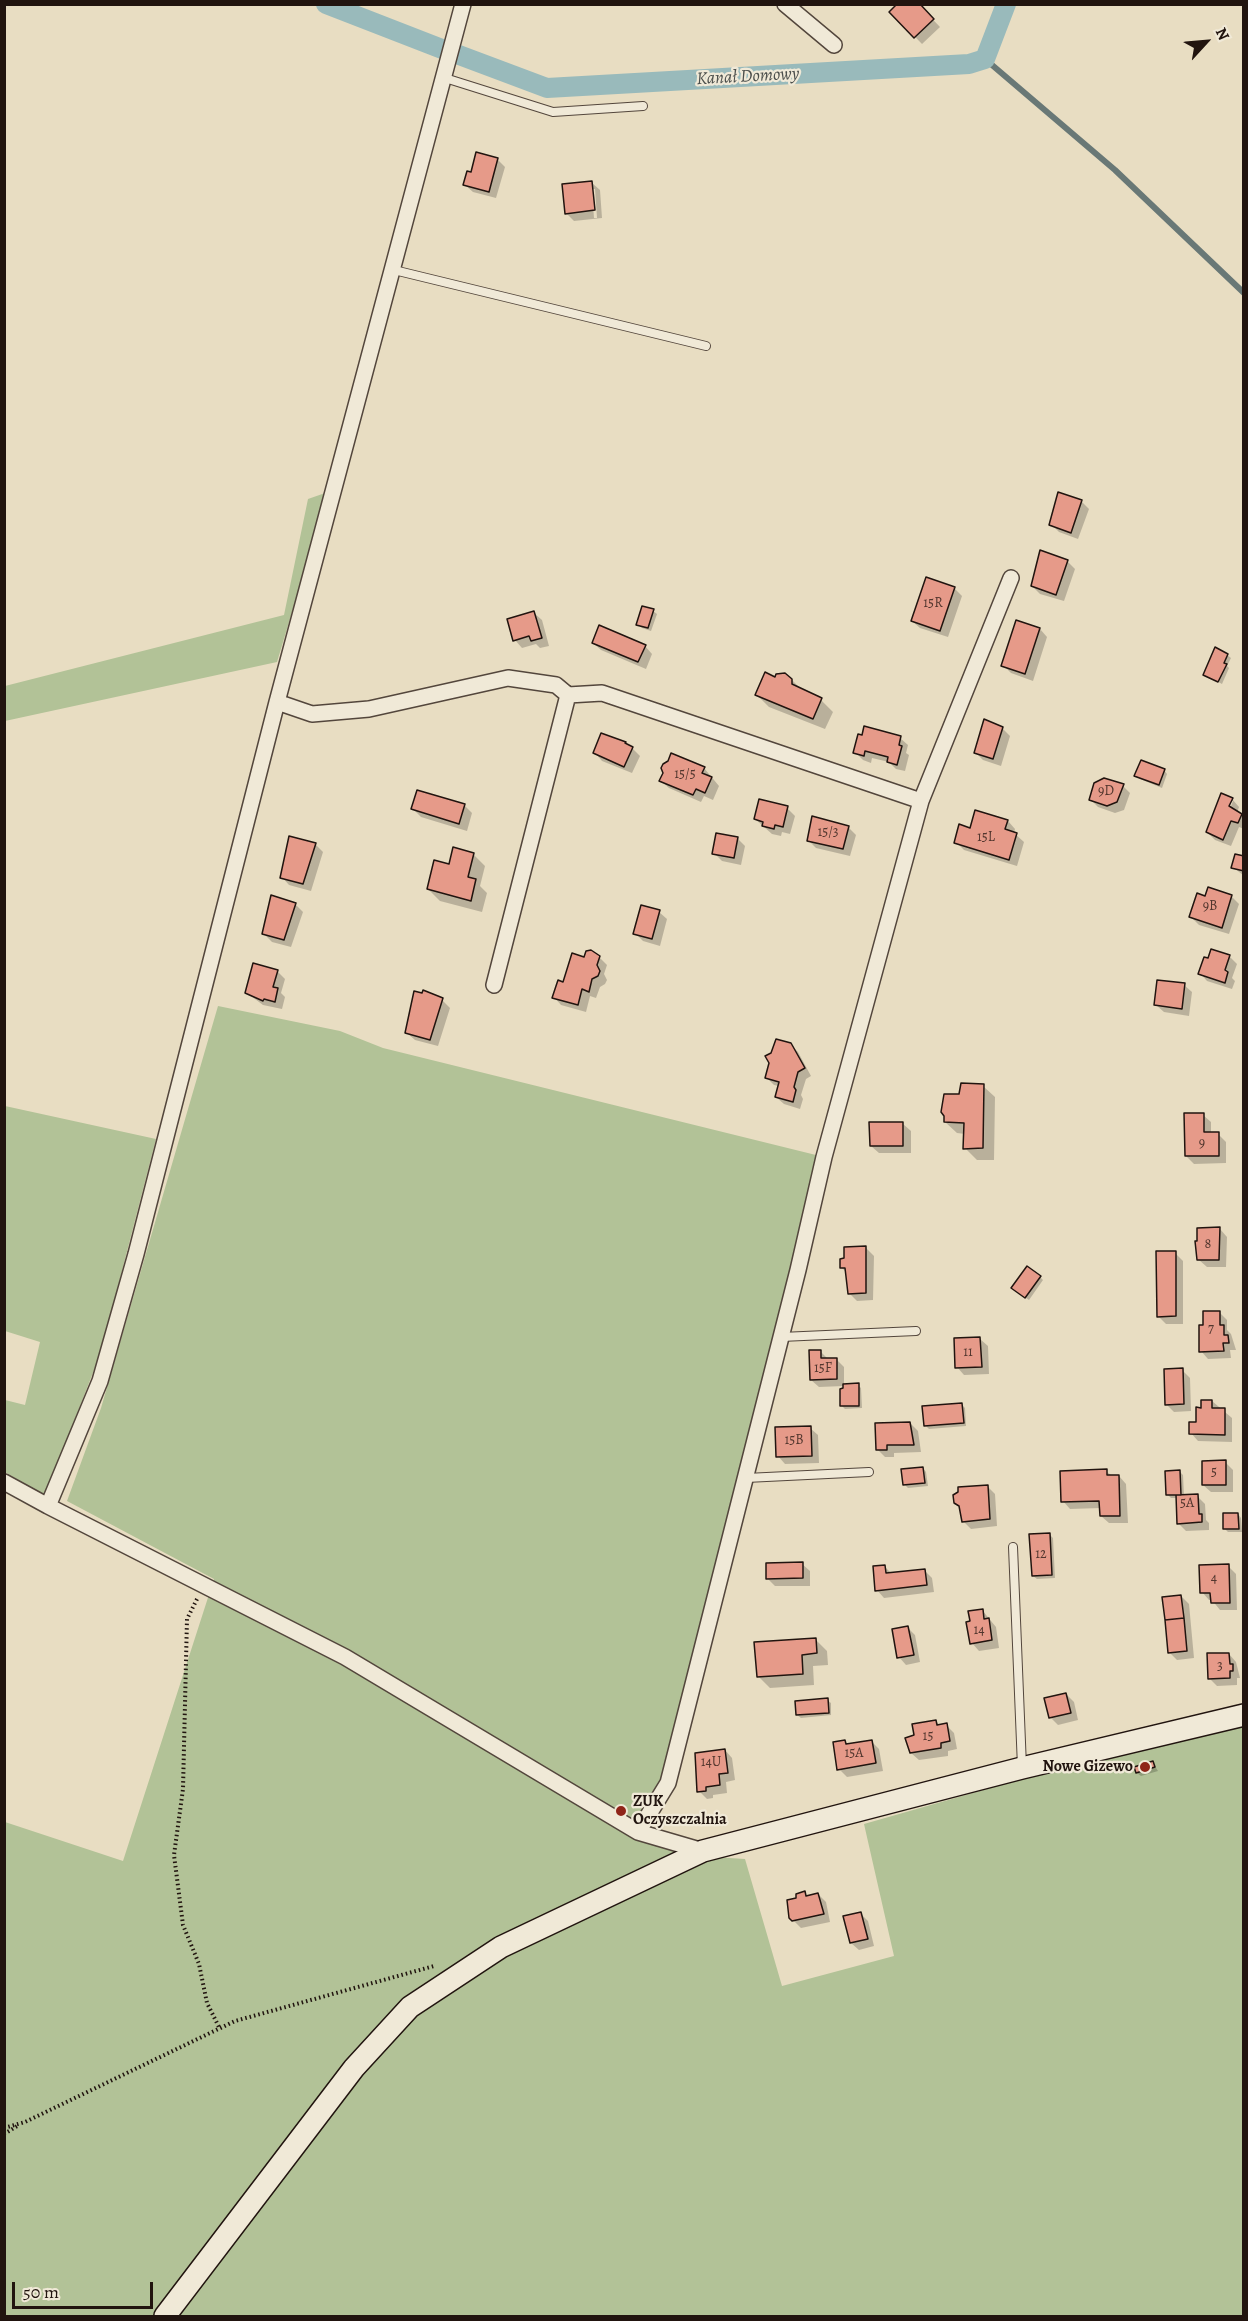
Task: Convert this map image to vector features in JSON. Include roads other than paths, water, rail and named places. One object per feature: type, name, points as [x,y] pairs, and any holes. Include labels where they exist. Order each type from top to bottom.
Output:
[{"type":"street","points":[[48,1506],[103,1370],[136,1254],[277,702],[463,4]]},
{"type":"street","points":[[785,4],[834,45]]},
{"type":"street","points":[[638,1832],[668,1783],[746,1478],[824,1157],[921,801],[1011,578]]},
{"type":"street","points":[[277,702],[312,714],[369,709],[508,678],[556,685],[568,695],[602,693],[921,801]]},
{"type":"street","points":[[494,985],[568,695]]},
{"type":"street","points":[[4,1482],[345,1657],[638,1832],[703,1851]]},
{"type":"street","points":[[165,2316],[354,2068],[410,2007],[501,1947],[703,1851],[1022,1768],[1244,1715]]},
{"type":"lane","points":[[445,78],[553,112],[643,106]]},
{"type":"lane","points":[[393,270],[706,346]]},
{"type":"lane","points":[[781,1337],[916,1331]]},
{"type":"lane","points":[[746,1478],[869,1472]]},
{"type":"lane","points":[[1013,1547],[1022,1768]]},
{"type":"waterway","name":"Kanał Domowy","points":[[326,4],[442,49]]},
{"type":"waterway","name":"Kanał Domowy","points":[[459,55],[547,88],[969,64],[985,59],[1006,4]]},
{"type":"waterway","points":[[985,59],[1115,170],[1244,293]]},
{"type":"place","name":"Nowe Gizewo","points":[[1145,1767]]},
{"type":"place","name":"ZUK Oczyszczalnia","points":[[621,1811]]}]
